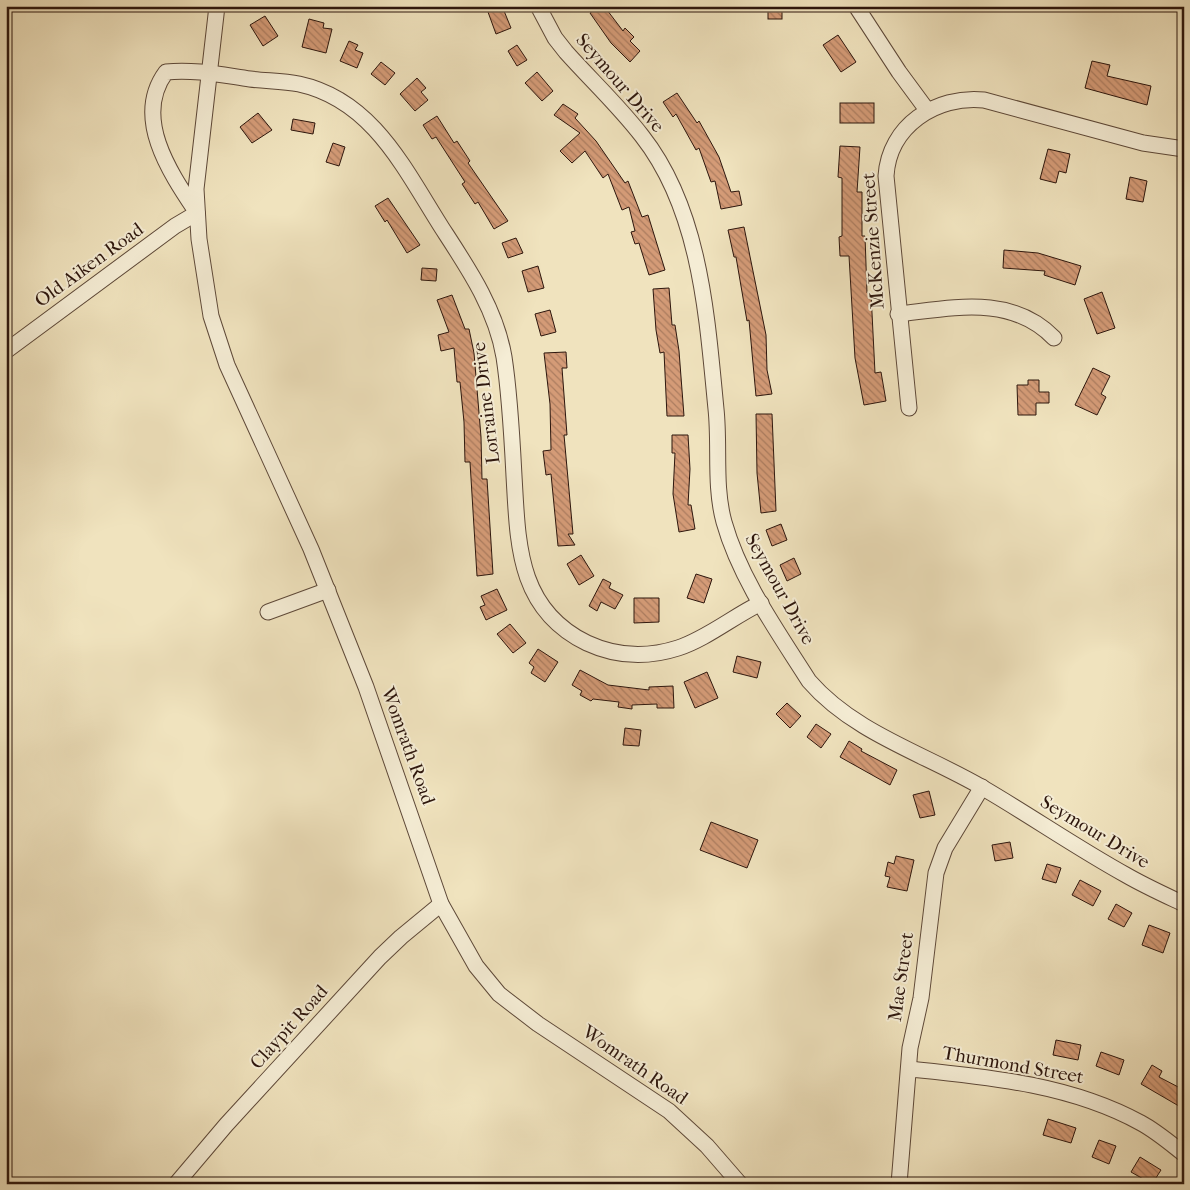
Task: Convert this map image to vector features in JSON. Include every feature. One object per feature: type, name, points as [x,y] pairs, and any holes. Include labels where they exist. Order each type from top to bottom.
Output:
[{"type":"street","name":"Womrath Road","points":[[217,6],[197,164],[196,213],[206,290],[218,341],[246,410],[311,548],[328,590],[394,762],[440,904],[476,966],[499,994],[538,1024],[669,1111],[707,1146],[740,1184]]},
{"type":"street","name":"Seymour Drive","points":[[538,6],[555,38],[566,52],[643,137],[662,167],[683,215],[697,265],[708,332],[717,420],[719,486],[724,520],[735,553],[761,603],[809,682],[830,703],[907,750],[982,787],[1126,875],[1184,904]]},
{"type":"street","points":[[856,6],[899,72],[927,110],[959,100],[984,100],[1143,143],[1184,149]]},
{"type":"street","name":"Lorraine Drive","points":[[196,213],[166,167],[154,122],[156,90],[166,72],[186,70],[299,84],[320,91],[351,107],[378,130],[482,292],[498,336],[505,367],[521,556],[534,594],[555,622],[572,635],[597,647],[627,655],[652,655],[689,644],[761,603]]},
{"type":"street","name":"McKenzie Street","points":[[909,408],[898,314],[887,165],[894,146],[927,110]]},
{"type":"street","name":"Old Aiken Road","points":[[6,351],[174,226],[196,213]]},
{"type":"street","points":[[898,314],[987,306],[1023,316],[1036,323],[1054,338]]},
{"type":"street","points":[[268,612],[328,590]]},
{"type":"street","name":"Mae Street","points":[[899,1184],[910,1048],[921,998],[936,873],[945,848],[982,787]]},
{"type":"street","name":"Claypit Road","points":[[183,1181],[226,1125],[380,957],[440,904]]},
{"type":"street","name":"Thurmond Street","points":[[909,1069],[1008,1081],[1087,1098],[1143,1124],[1184,1154]]},
{"type":"building","points":[[502,6],[511,28],[496,34],[488,12]]},
{"type":"building","points":[[599,6],[604,6],[623,31],[625,28],[634,37],[630,41],[640,51],[630,62],[611,43],[590,13]]},
{"type":"building","points":[[768,6],[782,6],[782,19],[768,19]]},
{"type":"building","points":[[265,16],[278,36],[263,46],[250,25]]},
{"type":"building","points":[[309,19],[324,23],[323,28],[332,29],[326,53],[302,47]]},
{"type":"building","points":[[838,35],[856,62],[841,72],[823,45]]},
{"type":"building","points":[[349,41],[358,45],[355,50],[363,53],[357,68],[340,61]]},
{"type":"building","points":[[517,45],[527,60],[517,66],[508,51]]},
{"type":"building","points":[[1092,61],[1110,65],[1107,76],[1151,86],[1147,105],[1085,88]]},
{"type":"building","points":[[381,62],[395,73],[385,85],[371,74]]},
{"type":"building","points":[[537,72],[553,91],[542,101],[525,83]]},
{"type":"building","points":[[417,78],[426,88],[421,92],[428,100],[415,111],[400,94]]},
{"type":"building","points":[[677,93],[697,123],[699,121],[719,157],[731,192],[739,191],[742,205],[721,209],[715,181],[711,182],[699,148],[696,150],[676,114],[673,117],[663,102]]},
{"type":"building","points":[[840,103],[874,103],[874,123],[840,123]]},
{"type":"building","points":[[563,104],[578,114],[575,118],[596,141],[625,183],[628,181],[642,217],[648,215],[665,270],[649,275],[639,243],[635,244],[631,232],[635,231],[629,207],[622,210],[608,174],[603,178],[585,151],[572,163],[560,151],[580,133],[554,115]]},
{"type":"building","points":[[258,113],[272,130],[252,143],[240,127]]},
{"type":"building","points":[[437,116],[454,143],[457,141],[470,161],[468,163],[508,221],[494,229],[478,202],[475,204],[462,184],[465,182],[436,137],[432,139],[423,125]]},
{"type":"building","points":[[293,119],[315,123],[313,134],[291,130]]},
{"type":"building","points":[[333,143],[345,147],[339,166],[326,162]]},
{"type":"building","points":[[840,146],[860,147],[857,192],[862,192],[862,236],[865,236],[867,293],[871,293],[875,373],[881,372],[886,401],[864,405],[855,358],[849,256],[840,256],[842,178],[838,177]]},
{"type":"building","points":[[1048,149],[1070,154],[1066,173],[1059,171],[1056,183],[1040,179]]},
{"type":"building","points":[[1130,177],[1147,181],[1143,202],[1126,199]]},
{"type":"building","points":[[388,198],[420,245],[407,253],[387,220],[385,222],[375,206]]},
{"type":"building","points":[[744,227],[766,335],[767,370],[772,394],[756,396],[749,320],[747,321],[736,257],[734,257],[728,230]]},
{"type":"building","points":[[516,238],[523,253],[508,258],[502,243]]},
{"type":"building","points":[[1004,250],[1038,253],[1081,266],[1075,285],[1044,275],[1045,271],[1003,268]]},
{"type":"building","points":[[538,266],[544,288],[528,292],[522,271]]},
{"type":"building","points":[[422,268],[437,269],[436,281],[421,280]]},
{"type":"building","points":[[669,288],[672,325],[675,325],[679,351],[684,416],[667,416],[664,352],[660,353],[656,330],[653,289]]},
{"type":"building","points":[[1102,292],[1115,328],[1097,334],[1084,299]]},
{"type":"building","points":[[452,295],[465,329],[469,329],[474,353],[481,437],[482,479],[487,479],[493,574],[477,576],[470,462],[465,462],[460,382],[457,382],[454,348],[441,351],[438,335],[449,332],[437,300]]},
{"type":"building","points":[[550,310],[556,332],[541,336],[535,314]]},
{"type":"building","points":[[566,352],[567,368],[562,368],[567,435],[564,435],[573,534],[568,534],[575,545],[558,546],[551,474],[546,475],[543,451],[551,450],[550,404],[544,353]]},
{"type":"building","points":[[1093,368],[1110,376],[1101,394],[1106,397],[1097,415],[1075,405]]},
{"type":"building","points":[[1028,380],[1039,380],[1039,392],[1049,392],[1049,403],[1036,403],[1036,415],[1018,415],[1017,385],[1028,385]]},
{"type":"building","points":[[756,414],[772,414],[776,511],[761,513],[757,473]]},
{"type":"building","points":[[672,435],[688,435],[690,469],[688,505],[691,505],[695,529],[679,532],[673,494],[675,453],[672,453]]},
{"type":"building","points":[[781,524],[787,540],[772,546],[766,530]]},
{"type":"building","points":[[581,555],[594,576],[579,585],[567,564]]},
{"type":"building","points":[[794,558],[801,574],[787,581],[780,565]]},
{"type":"building","points":[[696,574],[712,579],[704,603],[687,598]]},
{"type":"building","points":[[603,579],[611,583],[609,588],[623,595],[615,609],[601,602],[597,611],[589,606]]},
{"type":"building","points":[[497,589],[507,610],[486,620],[480,607],[485,605],[481,596]]},
{"type":"building","points":[[634,598],[659,598],[659,622],[634,623]]},
{"type":"building","points":[[510,624],[526,643],[513,653],[497,634]]},
{"type":"building","points":[[538,649],[558,662],[545,682],[531,673],[534,667],[529,663]]},
{"type":"building","points":[[737,656],[761,662],[757,678],[733,672]]},
{"type":"building","points":[[580,670],[608,685],[649,690],[649,687],[673,686],[674,708],[657,708],[657,704],[632,705],[632,709],[618,707],[619,702],[593,699],[591,701],[580,695],[582,691],[572,685]]},
{"type":"building","points":[[707,672],[718,698],[695,708],[684,682]]},
{"type":"building","points":[[787,703],[801,716],[790,728],[776,714]]},
{"type":"building","points":[[816,724],[831,734],[821,748],[807,737]]},
{"type":"building","points":[[625,728],[641,730],[639,746],[623,745]]},
{"type":"building","points":[[849,741],[862,749],[861,751],[897,770],[890,785],[840,757]]},
{"type":"building","points":[[929,791],[935,815],[920,818],[913,795]]},
{"type":"building","points":[[711,822],[758,840],[747,868],[700,850]]},
{"type":"building","points":[[1010,842],[1013,858],[995,861],[992,845]]},
{"type":"building","points":[[896,856],[914,860],[907,891],[887,887],[890,877],[885,876],[888,862],[894,864]]},
{"type":"building","points":[[1047,864],[1061,868],[1056,883],[1042,879]]},
{"type":"building","points":[[1080,880],[1101,891],[1093,906],[1072,895]]},
{"type":"building","points":[[1116,904],[1132,913],[1124,927],[1108,919]]},
{"type":"building","points":[[1149,925],[1170,933],[1163,953],[1142,945]]},
{"type":"building","points":[[1056,1040],[1081,1045],[1078,1060],[1053,1055]]},
{"type":"building","points":[[1101,1052],[1124,1060],[1119,1075],[1096,1066]]},
{"type":"building","points":[[1152,1065],[1162,1071],[1159,1077],[1184,1090],[1184,1109],[1141,1084]]},
{"type":"building","points":[[1048,1119],[1076,1128],[1071,1143],[1043,1135]]},
{"type":"building","points":[[1099,1140],[1116,1146],[1109,1164],[1092,1157]]},
{"type":"building","points":[[1140,1157],[1161,1170],[1152,1184],[1131,1172]]}]
